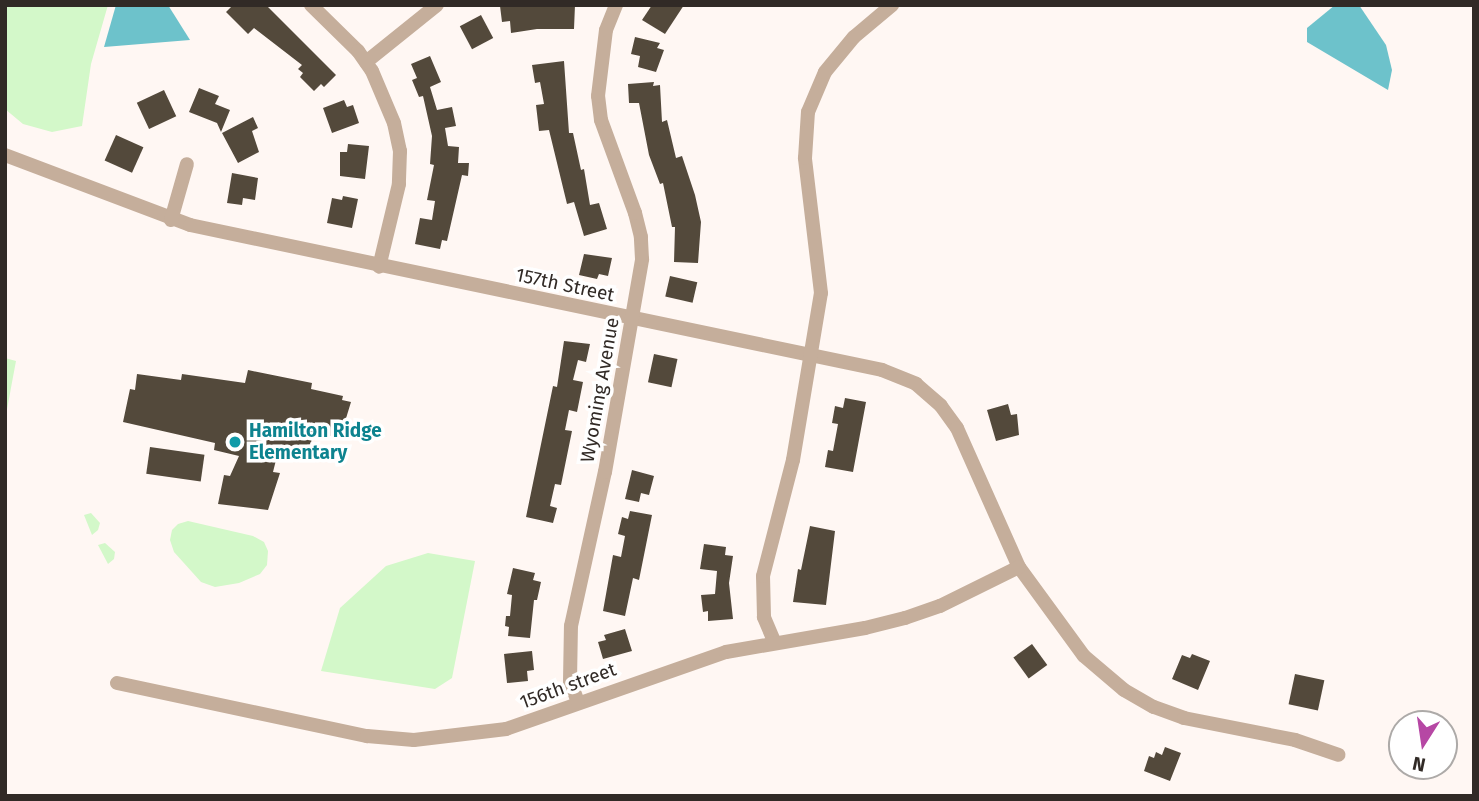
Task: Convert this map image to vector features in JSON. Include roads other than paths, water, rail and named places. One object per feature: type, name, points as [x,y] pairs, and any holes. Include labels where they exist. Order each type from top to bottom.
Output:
[{"type":"street","points":[[312,5],[366,61],[394,123],[400,151],[399,184],[379,267]]},
{"type":"street","points":[[366,61],[437,5]]},
{"type":"street","name":"Wyoming Avenue","points":[[578,702],[570,681],[571,626],[605,472],[640,281],[641,237],[601,120],[597,96],[606,30],[616,5]]},
{"type":"street","points":[[774,641],[764,617],[763,576],[793,460],[821,293],[805,159],[808,112],[825,72],[854,37],[892,5]]},
{"type":"street","name":"157th Street","points":[[5,155],[171,220],[379,267],[882,370],[916,383],[941,406],[957,428],[1019,567],[1084,656],[1124,690],[1154,707],[1184,718],[1295,740],[1339,755]]},
{"type":"street","points":[[171,220],[187,164]]},
{"type":"street","name":"156th street","points":[[117,683],[367,736],[414,740],[506,729],[726,652],[774,641],[864,628],[905,618],[940,606],[1019,567]]},
{"type":"water","points":[[116,5],[168,5],[190,40],[104,47]]},
{"type":"water","points":[[1335,5],[1359,5],[1386,45],[1392,70],[1388,90],[1307,42],[1307,28]]},
{"type":"place","name":"Hamilton Ridge Elementary","points":[[235,442]]}]
